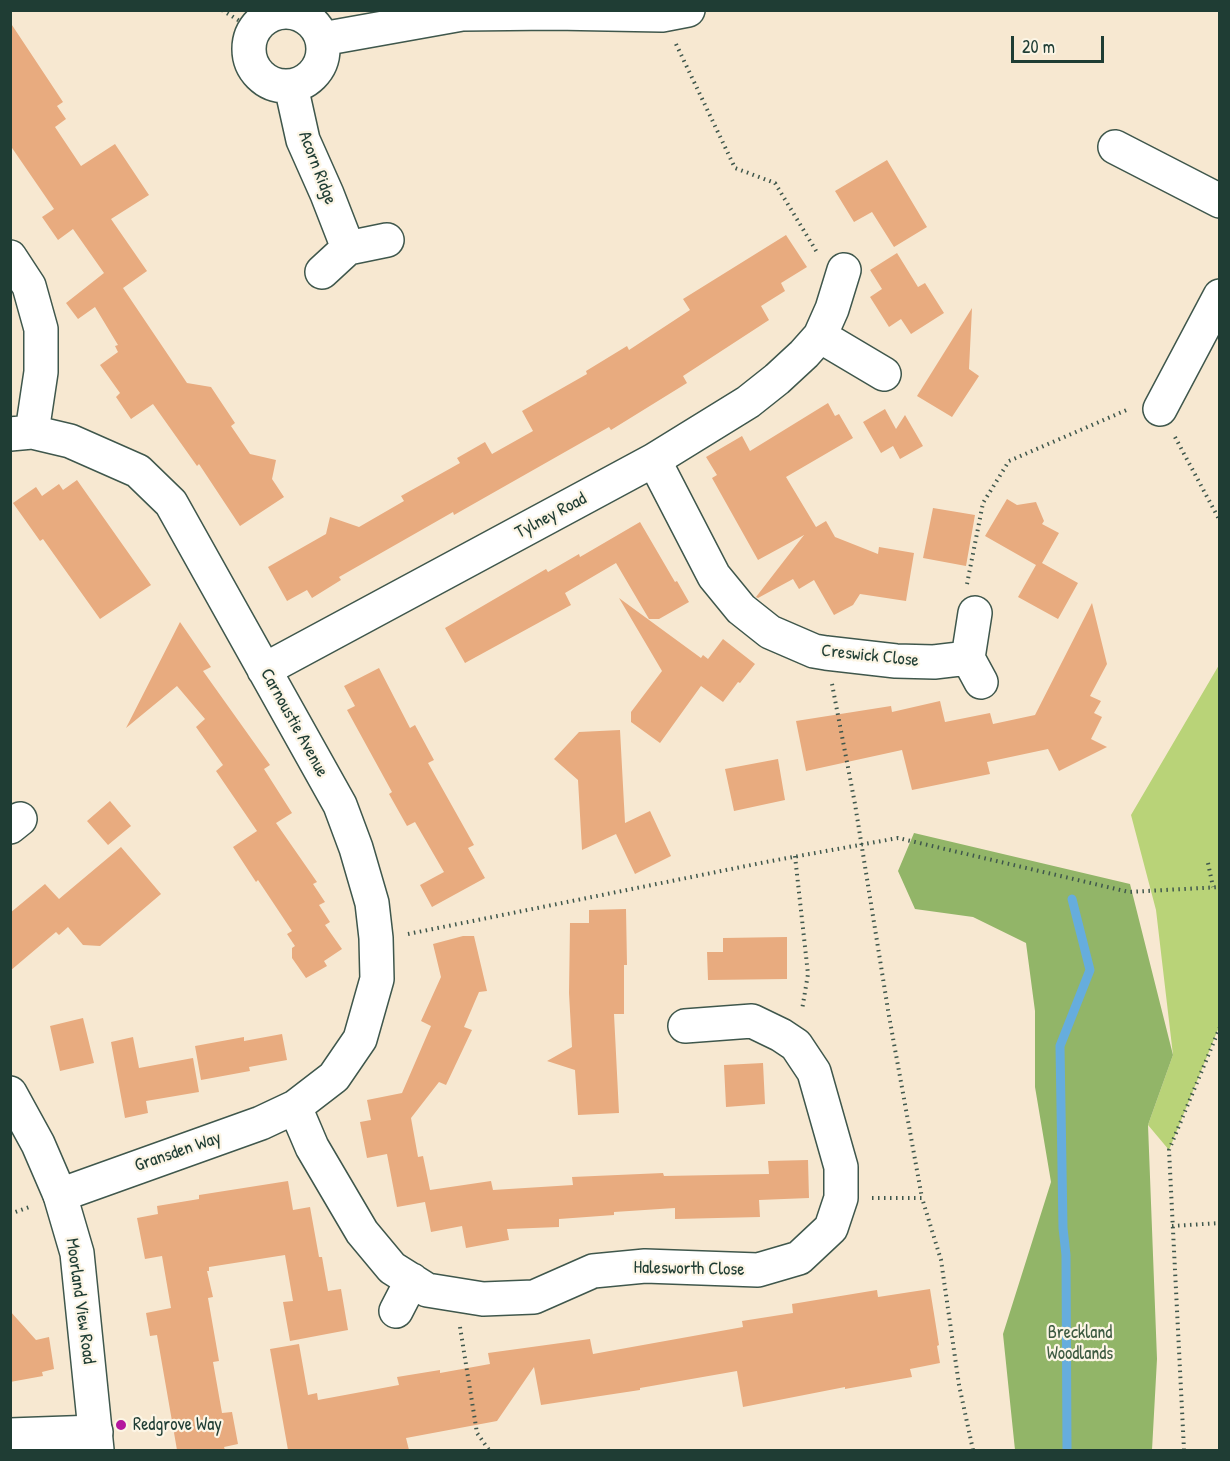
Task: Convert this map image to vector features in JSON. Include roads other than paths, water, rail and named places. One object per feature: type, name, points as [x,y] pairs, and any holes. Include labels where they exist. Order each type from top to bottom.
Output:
[{"type":"street","points":[[282,12],[299,14],[313,24],[322,39],[323,54],[317,69],[306,81],[291,86],[273,84],[259,75],[250,60],[249,42],[254,30],[266,17],[282,12]]},
{"type":"street","points":[[322,39],[462,12],[675,13]]},
{"type":"street","name":"Acorn Ridge","points":[[291,86],[303,140],[348,248]]},
{"type":"street","points":[[1115,147],[1220,201]]},
{"type":"street","points":[[322,272],[348,248],[387,240]]},
{"type":"street","points":[[10,257],[28,286],[41,329],[41,372],[22,433]]},
{"type":"street","name":"Tylney Road","points":[[264,670],[654,460],[748,402],[791,366],[820,336],[832,309],[844,270]]},
{"type":"street","points":[[1160,409],[1220,296]]},
{"type":"street","points":[[820,336],[884,374]]},
{"type":"street","name":"Carnoustie Avenue","points":[[22,433],[70,441],[138,471],[171,503],[340,805],[356,848],[372,903],[377,979],[360,1039],[334,1077],[295,1107]]},
{"type":"street","name":"Creswick Close","points":[[654,460],[714,576],[741,609],[770,632],[814,651],[896,661],[934,662],[975,670],[975,614]]},
{"type":"street","name":"Halesworth Close","points":[[295,1107],[312,1147],[362,1232],[392,1268],[427,1290],[483,1299],[534,1296],[593,1271],[645,1266],[758,1270],[799,1258],[831,1228],[841,1198],[841,1167],[814,1072],[796,1045],[752,1021],[685,1026]]},
{"type":"street","name":"Moorland View Road","points":[[10,1093],[38,1144],[60,1195],[77,1253],[96,1441]]},
{"type":"street","name":"Gransden Way","points":[[60,1195],[261,1123],[295,1107]]},
{"type":"street","points":[[396,1311],[412,1280]]},
{"type":"street","points":[[10,1435],[96,1441]]},
{"type":"waterway","points":[[1067,1450],[1066,1255],[1063,1228],[1060,1046],[1090,970],[1072,899]]},
{"type":"place","name":"Redgrove Way","points":[[121,1425]]},
{"type":"park label","name":"Breckland Woodlands","points":[[1080,1343]]}]
